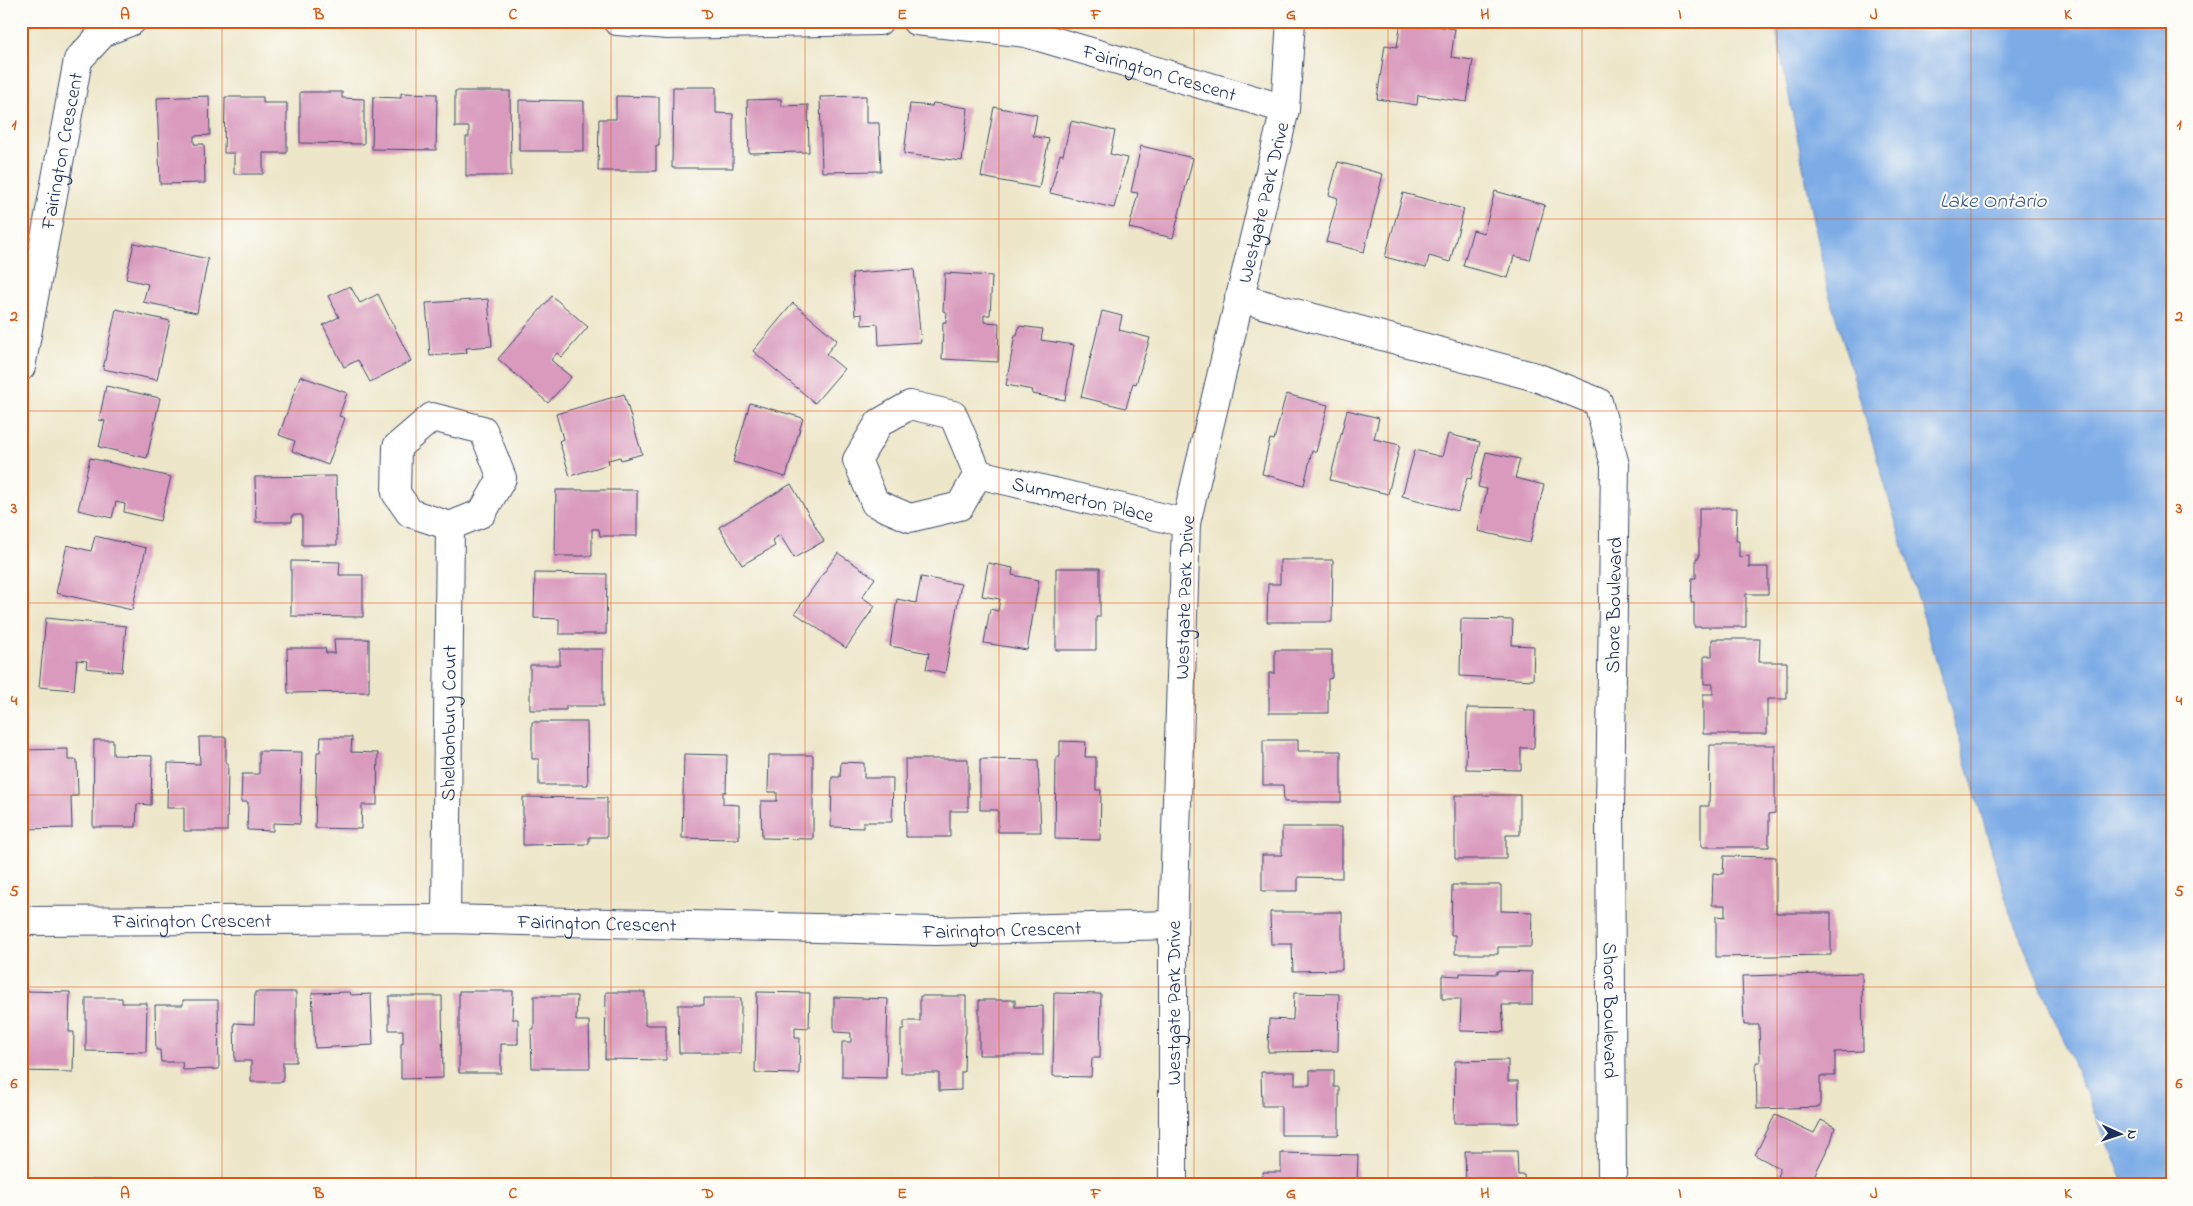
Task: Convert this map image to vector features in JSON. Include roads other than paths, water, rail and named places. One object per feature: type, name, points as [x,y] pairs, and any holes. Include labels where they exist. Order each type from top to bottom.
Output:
[{"type":"street","name":"Fairington Crescent","points":[[21,368],[78,60],[104,32],[132,21]]},
{"type":"street","points":[[617,21],[668,25],[879,21]]},
{"type":"street","name":"Fairington Crescent","points":[[916,21],[1026,33],[1284,109]]},
{"type":"street","name":"Westgate Park Drive","points":[[1173,1185],[1173,925],[1186,523],[1284,109],[1291,21]]},
{"type":"street","name":"Shore Boulevard","points":[[1239,298],[1536,378],[1598,402],[1615,465],[1610,809],[1612,1185]]},
{"type":"street","points":[[910,405],[953,415],[978,474],[960,506],[910,518],[875,503],[857,460],[879,423],[910,405]]},
{"type":"street","name":"Summerton Place","points":[[978,474],[1186,523]]},
{"type":"street","name":"Sheldonbury Court","points":[[446,920],[450,526]]},
{"type":"street","name":"Fairington Crescent","points":[[21,921],[446,920],[935,931],[1173,925]]},
{"type":"water","name":"Lake Ontario","points":[[1774,21],[2172,21],[2172,1185],[2125,1185],[2011,916],[1828,290]]}]
